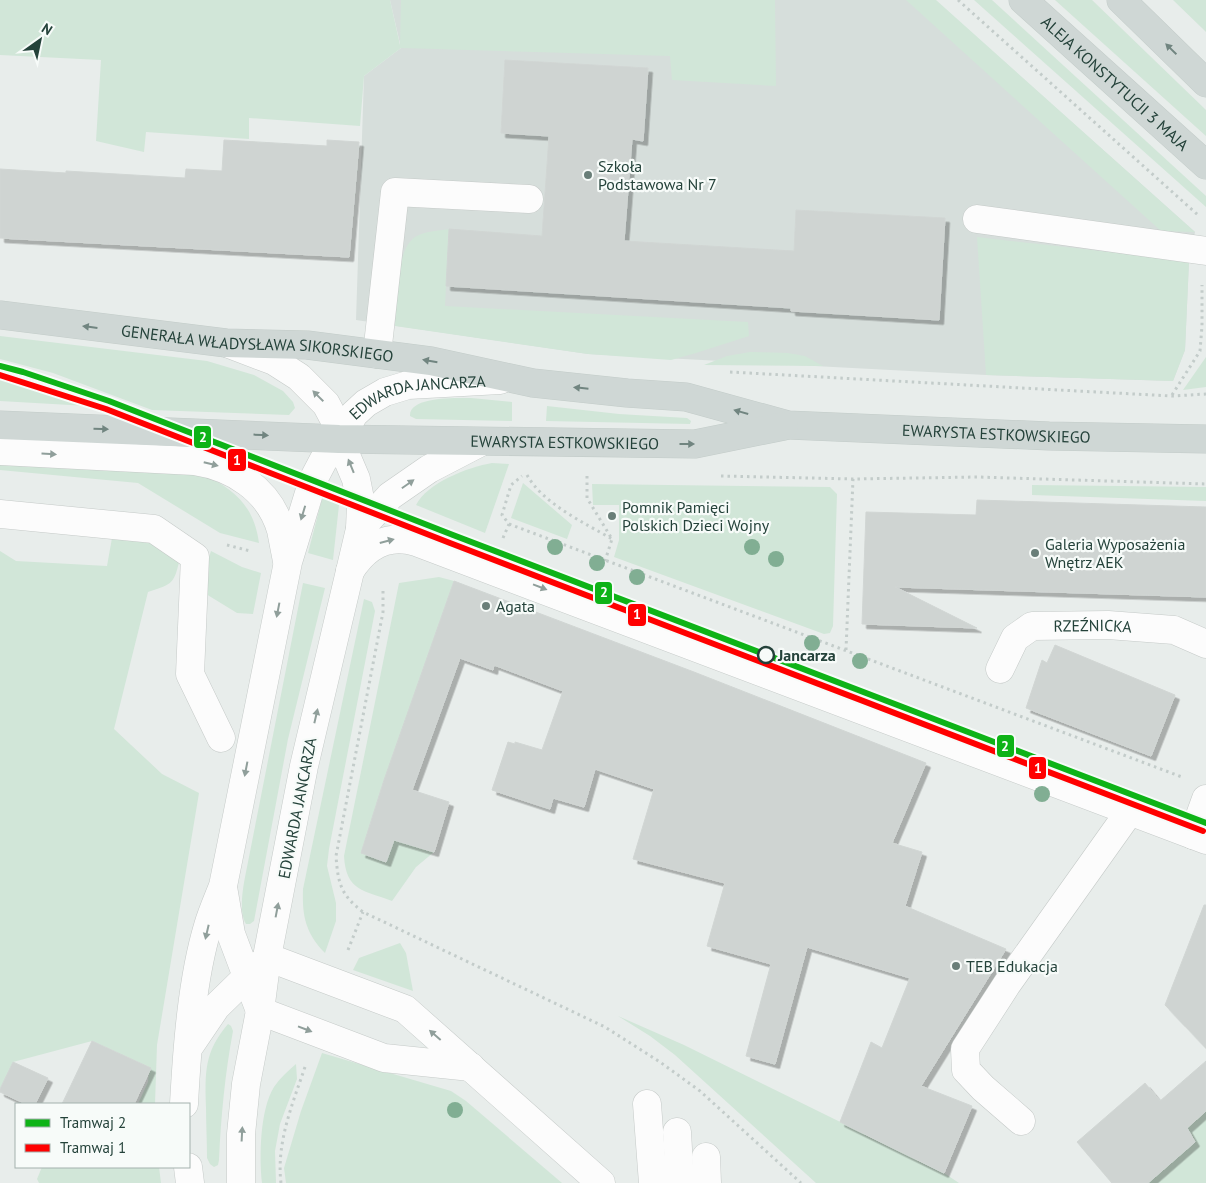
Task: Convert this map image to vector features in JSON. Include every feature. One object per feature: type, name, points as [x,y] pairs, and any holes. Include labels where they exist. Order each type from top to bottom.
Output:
[{"type":"main road","name":"ALEJA KONSTYTUCJI 3 MAJA","points":[[1023,0],[1206,165]]},
{"type":"main road","points":[[1121,0],[1206,83]]},
{"type":"main road","name":"GENERAŁA WŁADYSŁAWA SIKORSKIEGO","points":[[0,315],[226,343],[307,345],[431,361],[512,379]]},
{"type":"main road","name":"EWARYSTA ESTKOWSKIEGO","points":[[512,379],[627,393],[686,397],[788,425],[1049,436],[1204,438]]},
{"type":"main road","points":[[0,425],[340,439]]},
{"type":"main road","name":"EWARYSTA ESTKOWSKIEGO","points":[[340,439],[695,444],[788,425]]},
{"type":"street","points":[[377,354],[395,192],[529,199]]},
{"type":"street","points":[[977,219],[1206,251]]},
{"type":"street","name":"EDWARDA JANCARZA","points":[[226,343],[274,361],[299,377],[326,404],[334,419],[356,479],[361,504],[360,529],[304,766],[267,957],[260,1011],[246,1084],[241,1134],[241,1183]]},
{"type":"street","name":"EDWARDA JANCARZA","points":[[184,1103],[188,1047],[197,980],[208,926],[223,886],[288,562],[313,480],[323,461],[340,439],[354,414],[385,392],[408,385],[512,379]]},
{"type":"street","points":[[360,529],[390,496],[429,469],[481,442]]},
{"type":"street","points":[[0,451],[194,461],[228,470],[248,482],[261,494],[280,528],[288,562]]},
{"type":"street","points":[[0,514],[154,529],[195,557],[190,674],[221,738]]},
{"type":"street","points":[[350,571],[359,558],[379,543],[398,538],[416,542],[1199,838],[1206,799]]},
{"type":"street","name":"RZEŹNICKA","points":[[1000,669],[1015,638],[1032,626],[1108,625],[1174,630],[1206,644]]},
{"type":"street","points":[[1021,1121],[983,1088],[966,1070],[965,1050],[1007,984],[1130,811]]},
{"type":"street","points":[[223,886],[231,934],[260,1011],[384,1058],[471,1068]]},
{"type":"street","points":[[188,1047],[216,1007],[267,957],[405,1009],[471,1068],[577,1171],[601,1183]]},
{"type":"street","points":[[647,1104],[653,1183]]},
{"type":"street","points":[[677,1132],[680,1183]]},
{"type":"street","points":[[188,1168],[190,1183]]},
{"type":"path","points":[[958,0],[1202,219]]},
{"type":"path","points":[[1172,396],[1200,351]]},
{"type":"path","points":[[721,371],[1172,396],[1206,394]]},
{"type":"path","points":[[535,472],[526,472],[511,485],[502,515],[508,524],[1188,779]]},
{"type":"path","points":[[587,473],[587,498],[612,539],[605,561]]},
{"type":"path","points":[[715,476],[853,479],[977,477],[1206,484]]},
{"type":"path","points":[[846,650],[853,479]]},
{"type":"path","points":[[491,569],[508,524]]},
{"type":"path","points":[[383,588],[383,612],[336,856],[337,875],[348,900],[363,912],[605,1027],[660,1062],[700,1091],[801,1183]]},
{"type":"shaded area","points":[[390,0],[935,0],[1195,232],[1189,261],[1185,350],[1173,381],[986,375],[588,354],[356,320],[364,76],[401,48]]},
{"type":"green space","points":[[0,0],[390,0],[400,45],[401,0],[775,0],[776,86],[672,80],[670,56],[401,48],[364,76],[360,126],[249,118],[249,139],[146,132],[144,152],[96,141],[101,60],[0,55]]},
{"type":"green space","points":[[906,0],[936,0],[1195,232],[1161,231]]},
{"type":"green space","points":[[974,0],[992,0],[1206,196],[1206,207]]},
{"type":"green space","points":[[1055,0],[1092,0],[1206,110],[1206,136]]},
{"type":"green space","points":[[1173,0],[1206,0],[1206,32],[1202,28]]},
{"type":"green space","points":[[449,229],[445,306],[748,322],[749,336],[671,360],[588,354],[395,326],[400,265],[408,244],[415,237],[423,234]]},
{"type":"green space","points":[[977,237],[1189,261],[1185,350],[1173,381],[986,375]]},
{"type":"green space","points":[[0,336],[207,361],[254,375],[283,391],[293,402],[295,408],[289,415],[152,410],[53,373],[0,359]]},
{"type":"green space","points":[[750,352],[788,353],[805,356],[823,366],[704,365],[727,356]]},
{"type":"green space","points":[[1206,357],[1206,387],[1183,390]]},
{"type":"green space","points":[[0,371],[51,386],[105,407],[0,401]]},
{"type":"green space","points":[[445,398],[471,398],[512,402],[512,421],[416,419],[410,416],[412,409],[425,402]]},
{"type":"green space","points":[[547,406],[619,414],[687,418],[691,421],[690,424],[546,421]]},
{"type":"green space","points":[[0,461],[203,474],[225,486],[248,509],[253,519],[259,543],[220,533],[138,483],[0,470]]},
{"type":"green space","points":[[492,463],[509,464],[485,533],[416,505],[429,490],[449,477]]},
{"type":"green space","points":[[523,483],[572,525],[567,539],[511,518]]},
{"type":"green space","points":[[592,484],[830,487],[837,494],[833,626],[830,633],[824,634],[614,557],[619,540],[619,505],[593,505]]},
{"type":"green space","points":[[1032,485],[1206,487],[1206,501],[1032,495]]},
{"type":"green space","points":[[322,499],[332,500],[339,505],[333,560],[308,553]]},
{"type":"green space","points":[[112,538],[164,541],[180,558],[176,573],[171,582],[168,585],[148,592],[114,729],[162,774],[199,793],[157,1045],[155,1103],[138,1103],[148,1082],[149,1067],[92,1041],[13,1062],[0,1089],[0,551],[16,561],[107,566]]},
{"type":"green space","points":[[211,551],[242,567],[261,573],[253,614],[237,613],[206,594],[200,585]]},
{"type":"green space","points":[[439,577],[454,581],[368,832],[434,852],[416,867],[392,901],[358,888],[352,883],[345,868],[344,856],[399,583]]},
{"type":"green space","points":[[303,583],[325,588],[288,739],[254,921],[246,924],[242,911],[244,885]]},
{"type":"green space","points":[[364,599],[372,602],[375,611],[329,849],[327,866],[336,903],[336,921],[325,953],[313,938],[306,924],[303,908],[303,889]]},
{"type":"green space","points":[[400,943],[406,953],[413,991],[353,970],[359,958]]},
{"type":"green space","points":[[618,1016],[684,1045],[944,1173],[959,1183],[816,1183],[675,1055],[650,1036]]},
{"type":"green space","points":[[228,1024],[233,1031],[224,1095],[219,1160],[218,1165],[214,1167],[207,1158],[206,1073],[214,1044]]},
{"type":"green space","points":[[322,1053],[451,1091],[466,1101],[562,1183],[286,1183],[284,1168],[301,1111]]},
{"type":"green space","points":[[296,1064],[297,1079],[280,1124],[275,1151],[276,1183],[262,1183],[261,1147],[263,1120],[269,1096],[281,1078]]},
{"type":"green space","points":[[1206,1111],[1206,1183],[1148,1183],[1195,1142],[1187,1128]]},
{"type":"green space","points":[[42,1168],[159,1168],[161,1183],[39,1183],[37,1179]]},
{"type":"building","name":"Szkoła Podstawowa Nr 7","points":[[505,60],[648,68],[643,141],[632,139],[624,241],[794,251],[796,210],[945,218],[939,320],[791,311],[791,308],[446,286],[449,229],[542,236],[549,136],[501,133]]},
{"type":"building","points":[[224,140],[327,146],[327,140],[359,142],[349,257],[0,238],[0,169],[185,178],[186,169],[222,171]]},
{"type":"building","name":"Galeria Wyposażenia Wnętrz AEK","points":[[977,500],[1206,507],[1206,597],[895,587],[977,628],[862,624],[866,512],[976,515]]},
{"type":"building","points":[[454,581],[926,763],[892,843],[922,852],[905,906],[1006,949],[921,1086],[972,1106],[944,1173],[840,1122],[871,1042],[882,1048],[910,978],[807,947],[775,1064],[746,1056],[771,964],[707,946],[725,883],[633,859],[654,789],[595,769],[584,807],[553,798],[550,809],[492,790],[508,742],[515,744],[515,742],[542,750],[563,691],[494,665],[493,670],[460,658],[412,790],[449,802],[434,852],[394,840],[386,862],[361,853],[384,780]]},
{"type":"building","points":[[1055,645],[1175,695],[1151,756],[1026,708],[1042,660],[1047,663]]},
{"type":"building","points":[[1204,905],[1206,905],[1206,1048],[1165,1005]]},
{"type":"building","points":[[92,1041],[151,1068],[134,1103],[62,1103]]},
{"type":"building","points":[[1206,1061],[1206,1111],[1187,1128],[1195,1142],[1148,1183],[1112,1183],[1077,1142],[1145,1083],[1160,1101]]},
{"type":"building","points":[[13,1062],[48,1078],[36,1103],[24,1103],[0,1092]]},
{"type":"tram line","name":"2","points":[[0,366],[109,401],[453,535],[1206,823]]},
{"type":"tram line","name":"1","points":[[0,375],[106,409],[450,543],[1203,831]]},
{"type":"place","name":"Szkoła Podstawowa Nr 7","points":[[588,175]]},
{"type":"place","name":"Pomnik Pamięci Polskich Dzieci Wojny","points":[[612,516]]},
{"type":"place","name":"Galeria Wyposażenia Wnętrz AEK","points":[[1035,553]]},
{"type":"place","name":"Agata","points":[[486,606]]},
{"type":"place","name":"Jancarza","points":[[766,655]]},
{"type":"place","name":"TEB Edukacja","points":[[956,966]]}]
